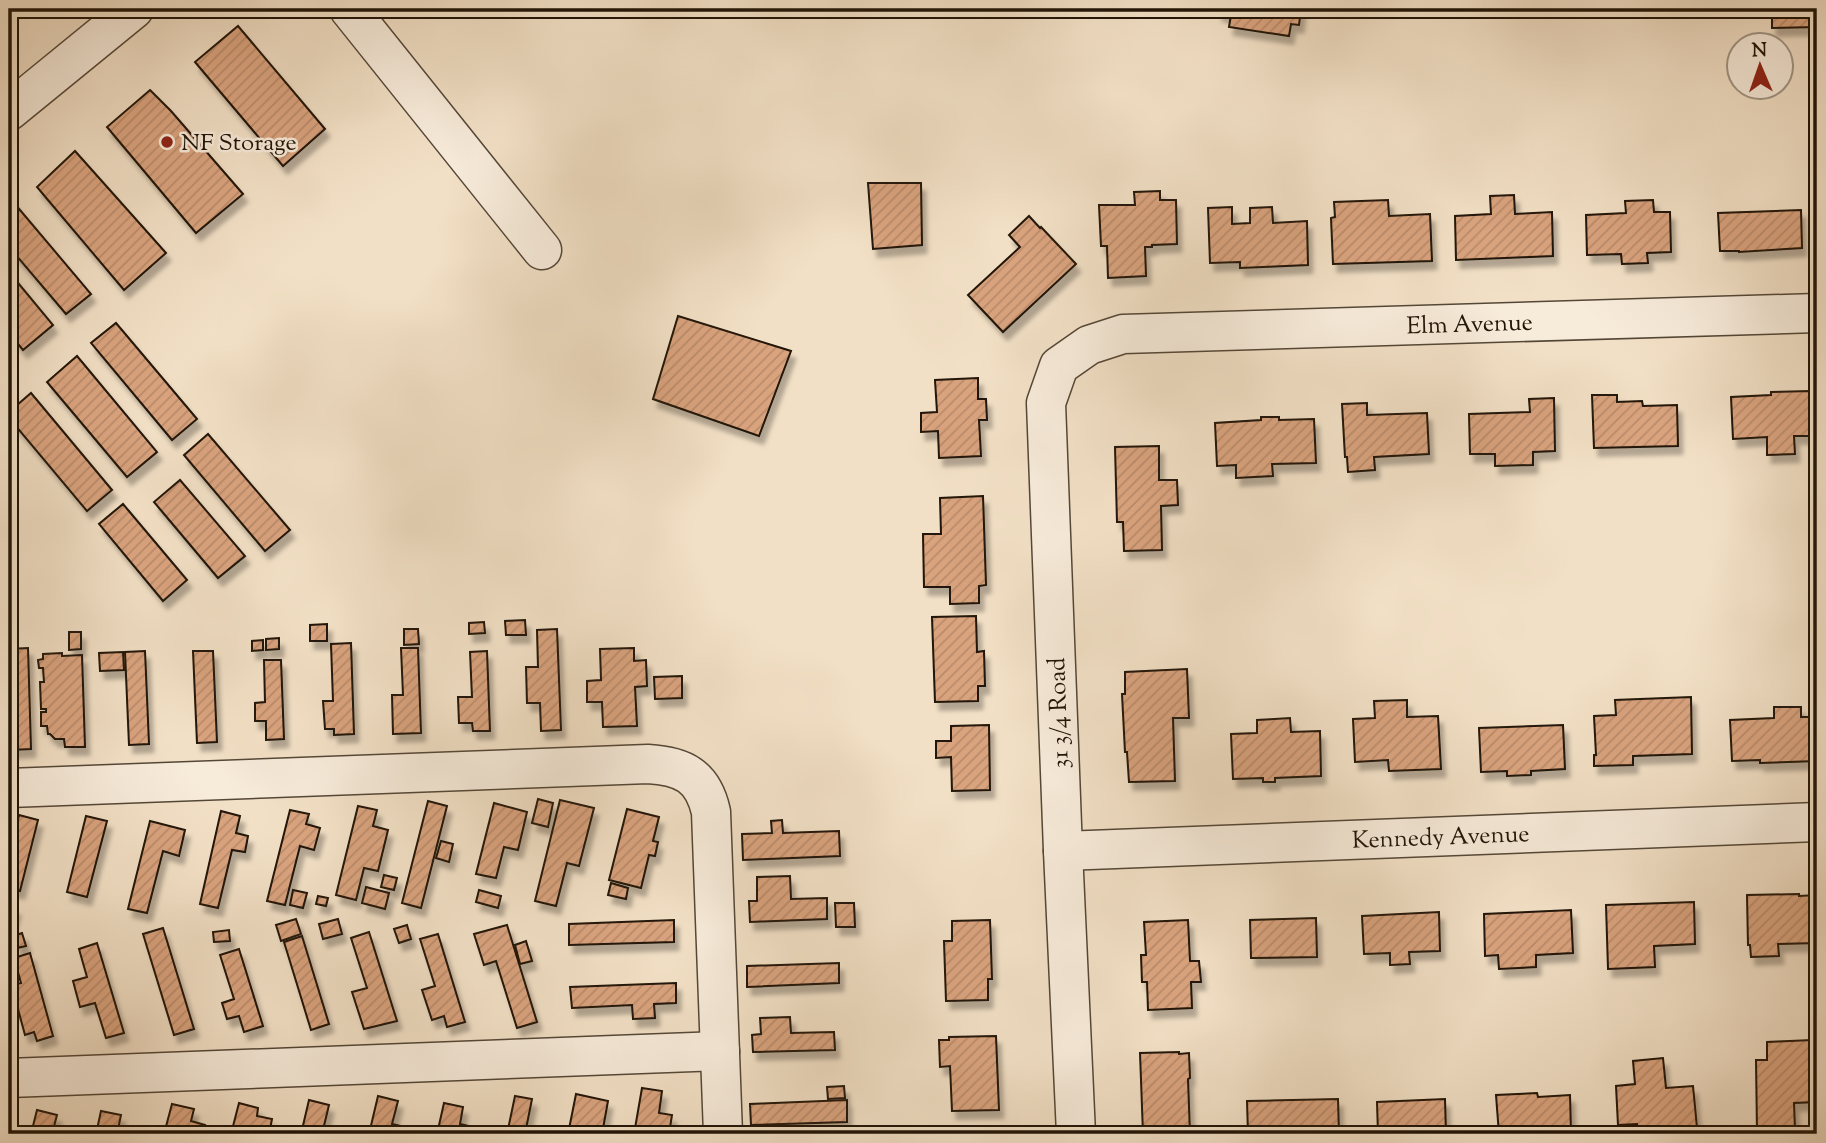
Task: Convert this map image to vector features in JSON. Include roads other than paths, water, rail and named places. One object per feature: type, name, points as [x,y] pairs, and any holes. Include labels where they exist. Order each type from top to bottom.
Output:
[{"type":"street","points":[[9,111],[134,9]]},
{"type":"street","points":[[349,9],[542,250]]},
{"type":"street","name":"Elm Avenue","points":[[1123,334],[1817,313]]},
{"type":"street","name":"31 3/4 Road","points":[[1076,1134],[1046,403],[1059,366],[1089,345],[1123,334]]},
{"type":"street","points":[[9,788],[648,764],[672,766],[682,770],[691,775],[704,792],[710,812],[723,1134]]},
{"type":"street","name":"Kennedy Avenue","points":[[1063,851],[1817,822]]},
{"type":"street","points":[[9,1078],[720,1051]]},
{"type":"place","name":"NF Storage","points":[[167,142]]}]
